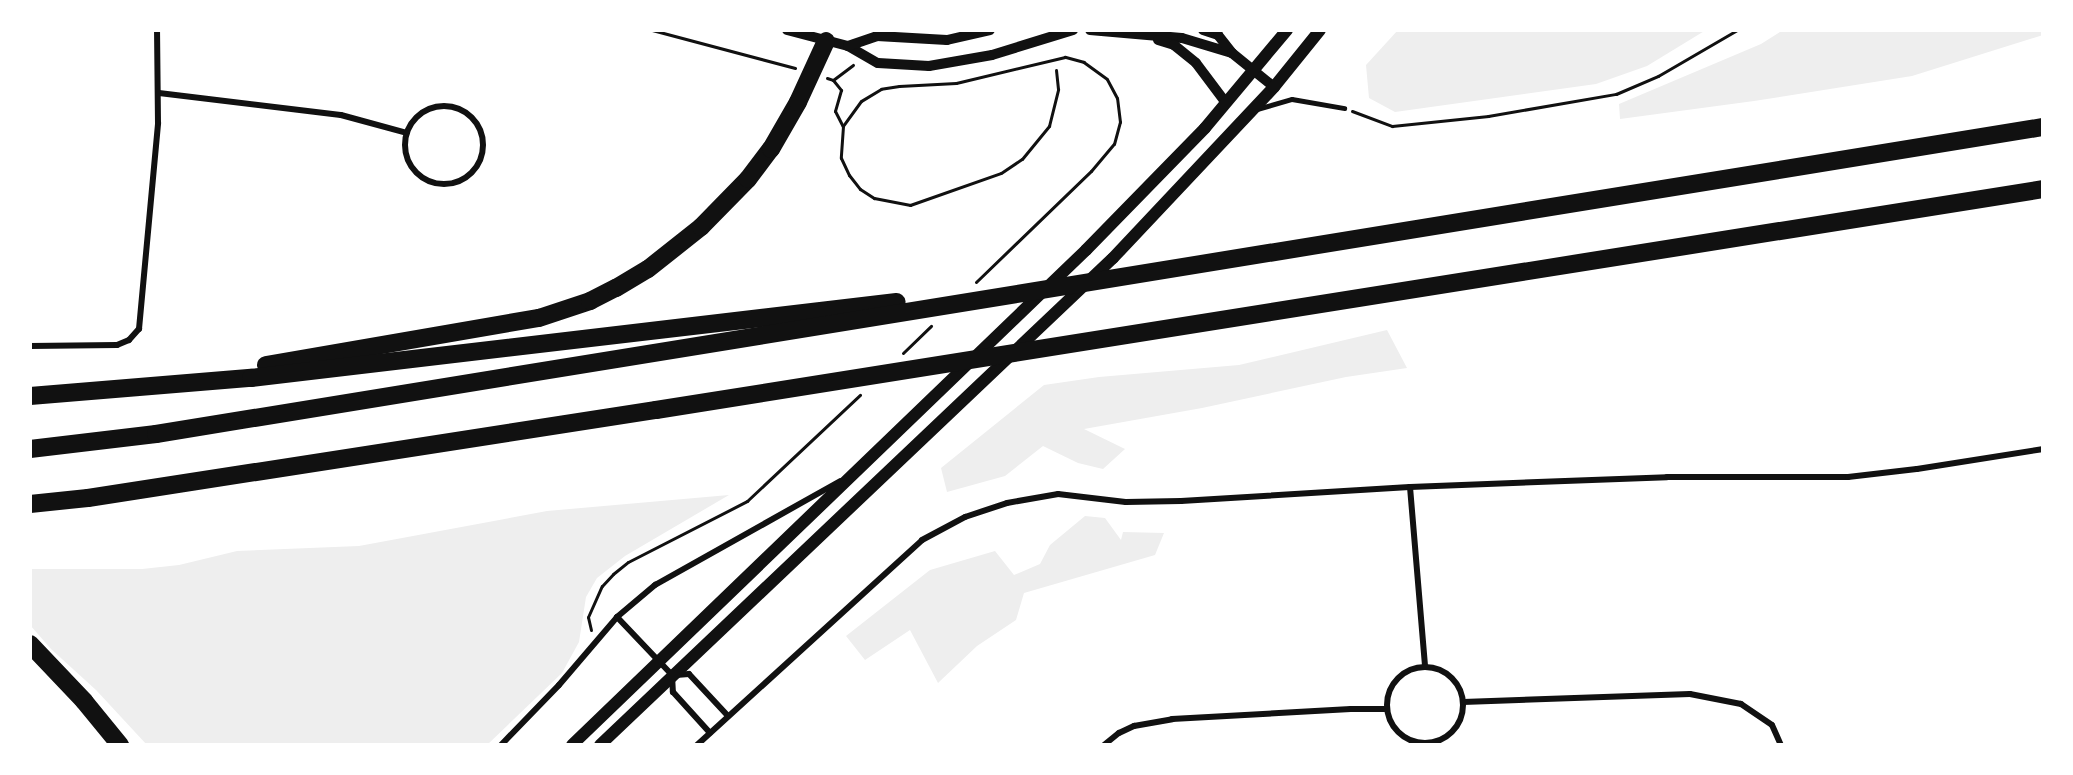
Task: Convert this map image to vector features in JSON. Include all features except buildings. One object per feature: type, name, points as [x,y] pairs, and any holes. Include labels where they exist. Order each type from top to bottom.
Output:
[{"type":"highway","points":[[162,384],[540,318],[590,301],[648,269],[726,204],[771,149],[826,41]]},
{"type":"highway","points":[[30,449],[156,434],[2043,127]]},
{"type":"highway","points":[[30,504],[88,498],[656,410],[2043,189]]},
{"type":"highway","points":[[30,396],[251,378],[1134,274]]},
{"type":"highway","points":[[30,644],[84,701],[120,745]]},
{"type":"main road","points":[[572,745],[1086,250],[1205,128],[1287,30]]},
{"type":"main road","points":[[600,745],[1113,258],[1274,87],[1320,30]]},
{"type":"street","points":[[30,346],[117,345],[129,340],[139,329],[159,93],[157,30]]},
{"type":"street","points":[[787,30],[848,46],[878,63],[929,66],[992,55],[1073,30]]},
{"type":"street","points":[[848,46],[877,36],[947,40],[990,30]]},
{"type":"street","points":[[1090,30],[1182,38],[1232,54]]},
{"type":"street","points":[[1203,30],[1218,35],[1232,54],[1274,87]]},
{"type":"street","points":[[1140,34],[1174,45],[1196,63],[1226,103]]},
{"type":"street","points":[[159,93],[341,115],[406,133]]},
{"type":"street","points":[[444,106],[455,108],[475,122],[482,139],[481,157],[475,169],[465,178],[452,183],[438,183],[426,179],[415,171],[408,159],[405,146],[406,133],[421,113],[444,106]]},
{"type":"street","points":[[697,745],[922,540],[965,517],[1007,503],[1058,494],[1126,502],[1181,501],[1410,487],[1667,477],[1848,477],[1917,469],[2043,449]]},
{"type":"street","points":[[501,745],[559,685],[585,651],[617,617],[655,585],[861,468]]},
{"type":"street","points":[[1410,487],[1425,666]]},
{"type":"street","points":[[617,617],[660,660],[672,675],[673,692],[710,733]]},
{"type":"street","points":[[1425,666],[1437,668],[1455,681],[1463,702],[1460,722],[1454,731],[1426,744],[1415,742],[1396,730],[1387,709],[1388,696],[1393,684],[1407,671],[1425,666]]},
{"type":"street","points":[[672,675],[689,674],[728,716]]},
{"type":"street","points":[[1463,702],[1690,694],[1741,704],[1772,725],[1781,745]]},
{"type":"street","points":[[1104,745],[1119,733],[1134,726],[1172,719],[1387,709]]},
{"type":"lane","points":[[1252,110],[1292,99],[1344,108]]},
{"type":"path","points":[[652,30],[833,80],[841,90],[835,111],[843,126],[842,158],[849,175],[861,189],[874,198],[910,205],[1001,173],[1022,159],[1049,126],[1058,89],[1056,70]]},
{"type":"path","points":[[1344,108],[1392,126],[1488,116],[1616,94],[1658,76],[1737,30]]},
{"type":"path","points":[[843,126],[861,101],[881,89],[956,83],[1065,57],[1084,62],[1107,79],[1117,98],[1120,122],[1114,144],[1091,171],[970,288]]},
{"type":"path","points":[[903,354],[936,321]]},
{"type":"path","points":[[585,651],[592,638],[588,617],[602,586],[613,574],[628,562],[747,501],[861,394]]},
{"type":"shaded area","points":[[1398,30],[1706,30],[1647,66],[1596,84],[1395,112],[1369,98],[1366,65]]},
{"type":"shaded area","points":[[1783,30],[2043,30],[2043,35],[1912,76],[1620,119],[1619,104],[1761,44]]},
{"type":"shaded area","points":[[1387,330],[1407,368],[1346,377],[1202,408],[1084,429],[1125,449],[1103,469],[1078,463],[1043,446],[1005,476],[947,492],[941,468],[1044,385],[1099,377],[1239,365]]},
{"type":"shaded area","points":[[729,495],[625,556],[597,578],[586,597],[579,642],[562,673],[487,745],[147,745],[96,690],[51,649],[30,625],[30,569],[142,569],[179,565],[237,551],[359,546],[547,511]]},
{"type":"shaded area","points":[[1085,516],[1105,518],[1121,540],[1123,532],[1164,533],[1155,555],[1024,593],[1016,620],[977,646],[938,683],[910,630],[865,660],[846,636],[930,570],[995,551],[1014,575],[1040,564],[1050,545]]}]
